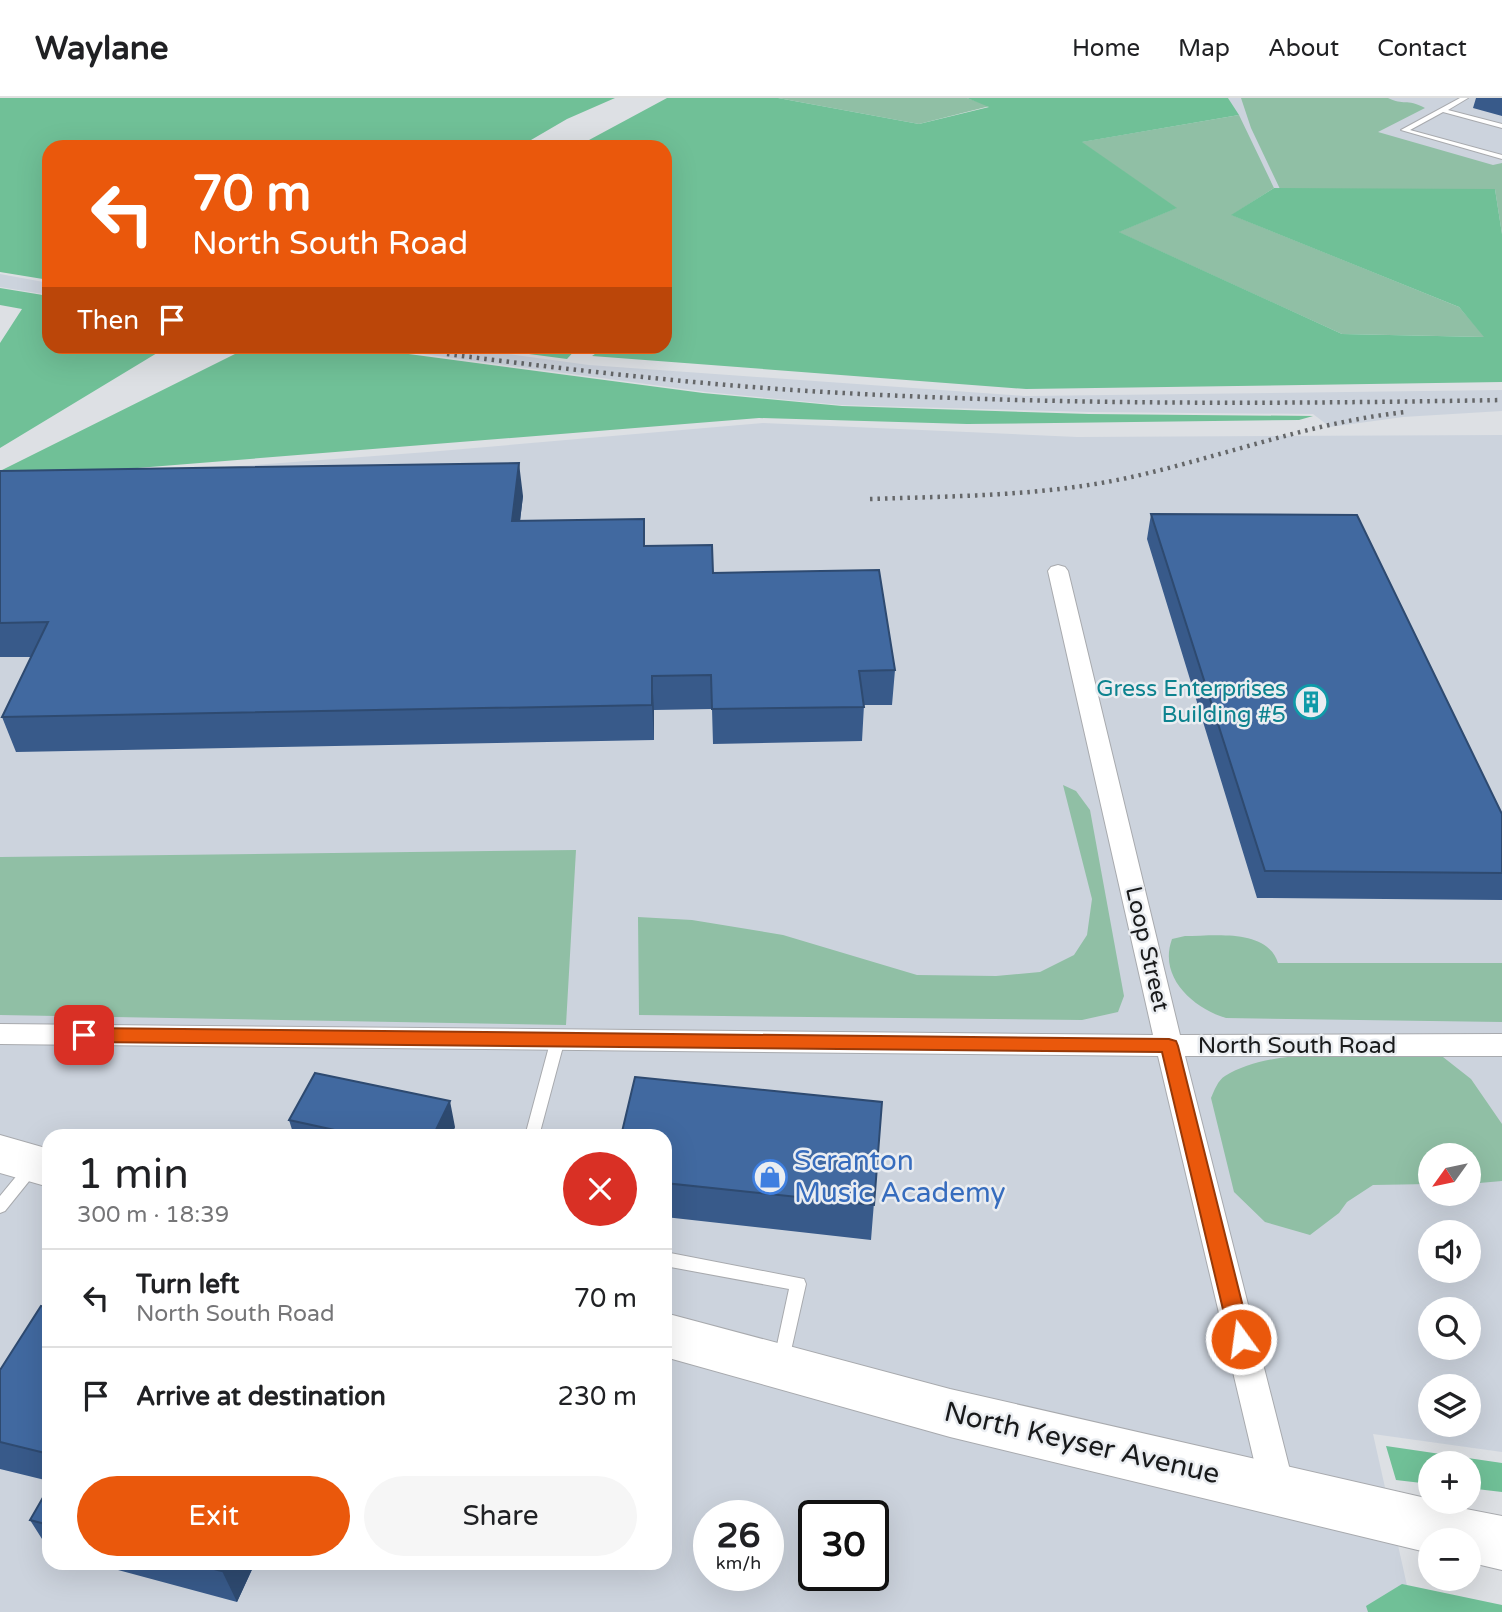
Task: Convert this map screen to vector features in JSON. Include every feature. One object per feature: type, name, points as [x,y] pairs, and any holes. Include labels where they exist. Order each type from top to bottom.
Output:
[{"type":"main road","name":"North Keyser Avenue","points":[[672,1337],[950,1413],[1502,1543]]},
{"type":"street","name":"Loop Street","points":[[1058,570],[1169,1046],[1278,1490]]},
{"type":"street","name":"North South Road","points":[[0,1034],[1169,1046],[1502,1045]]},
{"type":"lane","points":[[1465,98],[1404,130],[1502,157]]},
{"type":"lane","points":[[1442,110],[1502,126]]},
{"type":"lane","points":[[535,1129],[558,1039]]},
{"type":"lane","points":[[0,1207],[28,1162]]},
{"type":"lane","points":[[672,1260],[798,1283],[780,1366]]},
{"type":"shaded area","points":[[1228,98],[1502,98],[1502,234],[1495,189],[1274,188]]},
{"type":"shaded area","points":[[0,274],[42,282],[42,294],[0,287]]},
{"type":"shaded area","points":[[423,354],[508,354],[589,365],[1025,396],[1502,390],[1502,411],[1403,417],[1330,427],[1313,414],[1089,412],[841,405],[706,392]]},
{"type":"shaded area","points":[[763,423],[1077,437],[1502,435],[1502,1452],[1373,1434],[1413,1612],[0,1612],[0,484],[428,452]]},
{"type":"green space","points":[[0,98],[615,98],[567,119],[531,140],[42,140],[42,279],[0,272]]},
{"type":"green space","points":[[667,98],[778,98],[919,124],[989,107],[967,98],[1228,98],[1239,115],[1082,142],[1177,208],[1119,232],[1342,334],[1484,337],[1459,307],[1231,215],[1274,188],[1495,189],[1502,234],[1502,382],[1026,389],[592,356],[672,354],[672,140],[589,140]]},
{"type":"green space","points":[[778,98],[967,98],[990,106],[919,124]]},
{"type":"green space","points":[[1241,98],[1388,98],[1425,108],[1378,132],[1493,165],[1502,163],[1502,234],[1495,189],[1280,189],[1251,128]]},
{"type":"green space","points":[[1239,115],[1274,188],[1232,215],[1459,307],[1485,337],[1342,334],[1118,232],[1176,208],[1081,142]]},
{"type":"green space","points":[[0,288],[42,295],[42,354],[155,354],[0,448],[0,343],[22,309],[0,305]]},
{"type":"green space","points":[[235,354],[409,354],[703,393],[842,406],[1089,414],[1313,416],[1299,420],[967,424],[759,418],[0,479],[0,471]]},
{"type":"green space","points":[[529,354],[572,354],[567,359]]},
{"type":"green space","points":[[1063,785],[1076,791],[1090,810],[1124,996],[1118,1012],[1082,1020],[639,1015],[638,917],[692,920],[783,935],[917,975],[996,976],[1040,972],[1074,955],[1087,935],[1092,899]]},
{"type":"green space","points":[[576,850],[566,1025],[0,1015],[0,857]]},
{"type":"green space","points":[[1224,935],[1251,939],[1272,952],[1278,963],[1502,963],[1502,1022],[1226,1018],[1191,999],[1174,978],[1169,953],[1172,939]]},
{"type":"green space","points":[[1334,1054],[1443,1057],[1471,1079],[1502,1124],[1502,1181],[1481,1183],[1481,1143],[1418,1143],[1418,1184],[1373,1185],[1347,1202],[1339,1213],[1310,1235],[1265,1222],[1234,1192],[1211,1098],[1223,1078],[1243,1067],[1287,1057]]},
{"type":"green space","points":[[1386,1446],[1420,1451],[1418,1451],[1418,1483],[1396,1480]]},
{"type":"green space","points":[[1481,1460],[1502,1463],[1502,1492],[1481,1490]]},
{"type":"green space","points":[[1402,1584],[1418,1587],[1418,1591],[1435,1591],[1502,1605],[1502,1612],[1368,1612],[1366,1606]]},
{"type":"building","points":[[519,463],[512,521],[644,519],[644,546],[712,545],[713,573],[879,570],[895,670],[859,671],[864,707],[712,709],[711,675],[652,676],[652,705],[2,717],[48,622],[0,623],[0,471]]},
{"type":"building","name":"Gress Enterprises Building #5","points":[[1151,514],[1357,515],[1502,814],[1502,873],[1265,871]]},
{"type":"building","points":[[315,1073],[450,1101],[436,1129],[330,1129],[289,1120]]},
{"type":"building","name":"Scranton Music Academy","points":[[635,1077],[882,1102],[874,1205],[672,1184],[672,1129],[623,1129]]},
{"type":"building","points":[[42,1306],[42,1452],[0,1442],[0,1370]]},
{"type":"building","points":[[42,1499],[42,1523],[30,1520]]},
{"type":"railway","points":[[447,354],[694,382],[925,397],[1173,402],[1502,400]]},
{"type":"railway","points":[[870,499],[1004,494],[1103,483],[1170,468],[1337,423],[1406,412]]},
{"type":"place","name":"Gress Enterprises Building #5","points":[[1311,702]]},
{"type":"place","name":"Scranton Music Academy","points":[[770,1177]]},
{"type":"route","points":[[84,1035],[1169,1046],[1241,1339]]}]
